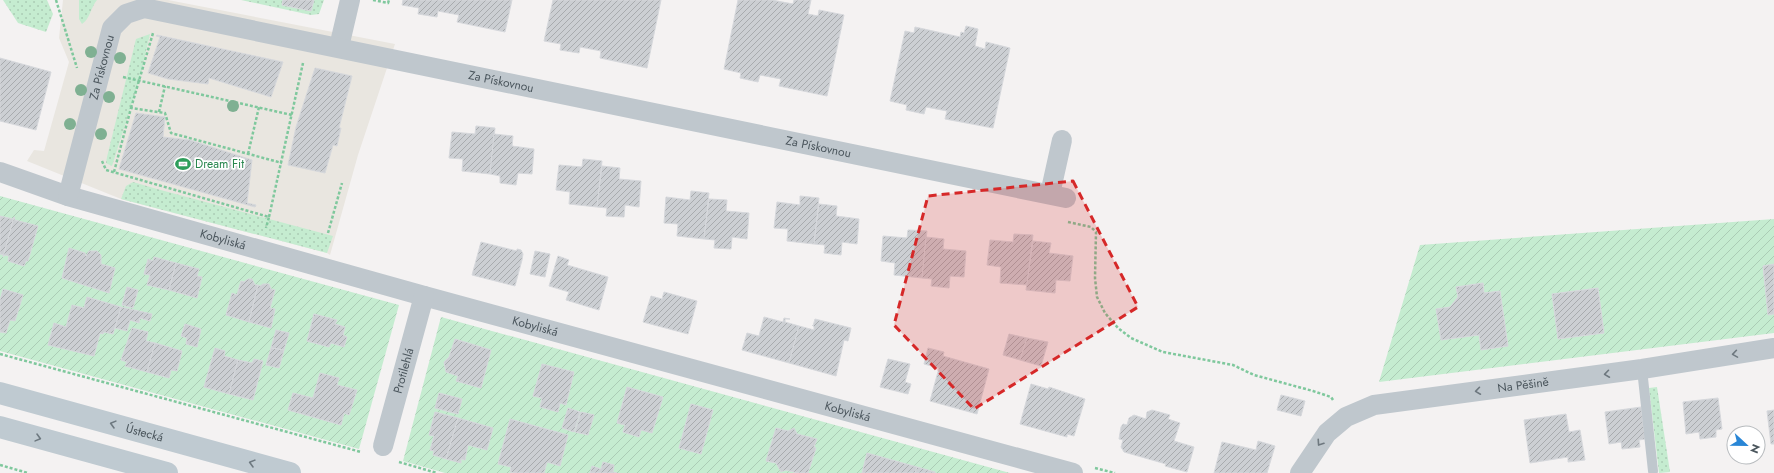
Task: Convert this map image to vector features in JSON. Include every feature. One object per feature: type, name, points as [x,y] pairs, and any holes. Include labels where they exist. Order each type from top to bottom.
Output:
[{"type":"main road","name":"Ústecká","points":[[0,393],[290,473]]},
{"type":"main road","points":[[0,427],[167,473]]},
{"type":"street","points":[[339,47],[350,0]]},
{"type":"street","name":"Za Pískovnou","points":[[68,196],[110,78],[112,28],[126,14],[144,8],[1058,196],[1062,140]]},
{"type":"street","name":"Kobyliská","points":[[0,172],[68,196],[424,296],[1073,473]]},
{"type":"street","name":"Protilehlá","points":[[382,449],[424,296]]},
{"type":"street","name":"Na Pěšině","points":[[1300,473],[1327,433],[1346,417],[1374,405],[1642,369],[1774,348]]},
{"type":"lane","points":[[1642,369],[1653,471]]},
{"type":"path","points":[[56,0],[78,70],[110,78],[120,76],[292,115]]},
{"type":"path","points":[[373,0],[388,3],[389,0]]},
{"type":"path","points":[[114,172],[130,108],[154,31],[149,30]]},
{"type":"path","points":[[298,61],[310,64]]},
{"type":"path","points":[[265,230],[282,163],[303,62]]},
{"type":"path","points":[[159,112],[165,86]]},
{"type":"path","points":[[248,154],[259,107]]},
{"type":"path","points":[[130,108],[165,113],[171,132],[282,163]]},
{"type":"path","points":[[103,154],[102,162],[106,170],[269,217]]},
{"type":"path","points":[[328,233],[342,183]]},
{"type":"path","points":[[1061,220],[1091,227],[1096,232],[1095,278],[1097,297],[1109,318],[1118,328],[1131,338],[1163,352],[1233,365],[1254,375],[1331,397],[1346,417]]},
{"type":"path","points":[[0,354],[363,453],[382,449],[397,462],[437,473]]},
{"type":"path","points":[[0,465],[28,473]]},
{"type":"highlighted area","points":[[1073,181],[1138,307],[974,409],[894,325],[928,196]]},
{"type":"shaded area","points":[[63,0],[168,0],[395,44],[358,155],[330,255],[121,199],[27,161],[34,150],[44,151],[69,62],[59,38]]},
{"type":"green space","points":[[3,0],[47,0],[53,14],[46,32],[18,23]]},
{"type":"green space","points":[[79,0],[97,0],[87,19],[82,24],[79,19]]},
{"type":"green space","points":[[241,0],[283,0],[282,5],[311,11],[313,0],[324,0],[319,14],[311,15]]},
{"type":"green space","points":[[150,34],[139,81],[112,166],[106,163],[107,157],[136,39]]},
{"type":"green space","points":[[133,182],[333,236],[327,253],[121,199],[126,186]]},
{"type":"green space","points":[[0,196],[399,305],[359,449],[0,351]]},
{"type":"green space","points":[[1774,219],[1774,264],[1763,266],[1768,314],[1774,314],[1774,333],[1379,382],[1420,245]],"holes":[[[1483,283],[1484,293],[1500,291],[1508,346],[1481,350],[1479,335],[1441,340],[1437,310],[1450,307],[1458,297],[1457,287]],[[1597,288],[1604,333],[1558,339],[1552,294]]]},
{"type":"green space","points":[[441,317],[1010,473],[445,473],[403,461]]},
{"type":"green space","points":[[1657,387],[1670,472],[1659,473],[1649,388]]},
{"type":"building","points":[[283,0],[314,0],[311,11],[282,5]]},
{"type":"building","points":[[403,0],[512,0],[505,32],[457,22],[459,15],[438,11],[437,17],[418,14],[419,8],[402,5]]},
{"type":"building","points":[[553,0],[661,0],[647,68],[600,58],[601,51],[580,47],[579,53],[560,50],[561,44],[544,41]]},
{"type":"building","points":[[738,0],[772,0],[793,4],[794,0],[811,0],[808,14],[818,16],[819,10],[844,15],[827,96],[779,86],[781,79],[760,75],[758,82],[740,78],[741,73],[724,69]]},
{"type":"building","points":[[966,26],[978,29],[975,46],[985,49],[986,42],[1010,48],[993,128],[945,119],[947,111],[926,107],[924,114],[906,110],[907,105],[890,101],[905,31],[914,33],[915,27],[960,37],[961,32],[964,33]]},
{"type":"building","points":[[156,36],[283,62],[271,97],[209,78],[208,84],[168,79],[148,73],[160,37]]},
{"type":"building","points":[[0,58],[51,72],[36,130],[0,121]]},
{"type":"building","points":[[315,68],[352,76],[339,128],[341,128],[337,146],[333,145],[325,173],[288,165],[296,127]]},
{"type":"building","points":[[136,113],[165,117],[163,137],[190,140],[252,160],[247,203],[256,205],[255,207],[119,169]]},
{"type":"building","points":[[476,126],[495,128],[490,174],[462,171],[463,159],[449,158],[452,132],[475,134]]},
{"type":"building","points":[[494,134],[513,136],[512,146],[534,149],[532,174],[518,173],[516,185],[500,183],[500,176],[490,174]]},
{"type":"building","points":[[583,159],[602,161],[597,207],[569,204],[570,192],[556,190],[559,165],[582,167]]},
{"type":"building","points":[[602,166],[620,168],[619,179],[641,181],[639,207],[625,205],[624,217],[606,216],[607,208],[597,207]]},
{"type":"building","points":[[691,191],[709,193],[704,239],[677,236],[678,224],[664,223],[666,197],[690,200]]},
{"type":"building","points":[[800,196],[819,198],[814,244],[787,241],[788,229],[774,228],[777,202],[800,205]]},
{"type":"building","points":[[709,199],[727,200],[726,211],[749,213],[747,239],[732,237],[731,249],[714,248],[715,240],[704,239]]},
{"type":"building","points":[[819,204],[837,206],[836,216],[859,219],[857,244],[842,242],[841,255],[824,253],[825,245],[814,244]]},
{"type":"building","points":[[0,216],[13,219],[14,217],[4,255],[0,254]]},
{"type":"building","points":[[14,217],[15,220],[38,226],[28,261],[26,261],[24,266],[8,261],[9,256],[5,255],[3,257]]},
{"type":"building","points":[[908,230],[927,231],[922,278],[894,275],[895,263],[881,261],[883,236],[907,238]]},
{"type":"building","points":[[1014,234],[1033,235],[1027,285],[1000,283],[1001,267],[987,265],[990,240],[1013,242]]},
{"type":"building","points":[[926,237],[944,239],[943,249],[966,251],[964,277],[950,276],[949,288],[931,286],[932,279],[922,278]]},
{"type":"building","points":[[1033,241],[1051,243],[1049,253],[1073,256],[1070,281],[1056,280],[1055,293],[1026,290]]},
{"type":"building","points":[[481,242],[517,251],[517,249],[521,250],[523,254],[522,260],[515,286],[472,275]]},
{"type":"building","points":[[69,248],[85,253],[86,256],[89,251],[97,251],[101,255],[101,264],[115,268],[109,293],[62,278]]},
{"type":"building","points":[[535,251],[550,254],[545,277],[530,274]]},
{"type":"building","points":[[558,256],[569,260],[567,265],[608,277],[599,310],[566,300],[569,292],[549,286]]},
{"type":"building","points":[[154,257],[176,263],[169,290],[147,285],[150,275],[144,274],[148,259],[153,261]]},
{"type":"building","points":[[176,263],[199,269],[197,276],[202,277],[197,298],[169,290]]},
{"type":"building","points":[[1774,264],[1774,314],[1768,315],[1763,266]]},
{"type":"building","points":[[248,279],[252,279],[255,285],[258,285],[249,322],[226,315],[232,293],[237,295],[241,281],[244,282]]},
{"type":"building","points":[[1483,283],[1484,293],[1500,291],[1508,346],[1481,350],[1479,335],[1441,340],[1436,309],[1450,307],[1458,297],[1456,287]]},
{"type":"building","points":[[263,284],[269,284],[271,289],[275,290],[270,308],[275,309],[271,328],[249,322],[258,285],[260,286]]},
{"type":"building","points":[[127,287],[138,290],[133,308],[122,305]]},
{"type":"building","points":[[1598,288],[1604,333],[1558,339],[1552,294]]},
{"type":"building","points":[[3,289],[23,295],[15,321],[10,320],[6,333],[0,332],[0,300]]},
{"type":"building","points":[[664,292],[697,301],[688,334],[643,322],[651,296],[662,299]]},
{"type":"building","points":[[87,297],[121,307],[113,334],[104,332],[103,334],[100,333],[94,356],[48,345],[54,323],[66,327],[72,305],[84,308]]},
{"type":"building","points":[[121,307],[152,314],[150,321],[140,318],[139,323],[130,320],[127,331],[115,328]]},
{"type":"building","points":[[314,314],[337,320],[335,324],[345,327],[343,335],[347,337],[344,347],[331,343],[329,347],[307,341]]},
{"type":"building","points":[[764,317],[783,322],[784,318],[790,319],[785,319],[785,322],[799,326],[789,363],[742,350],[747,333],[759,336]]},
{"type":"building","points":[[815,319],[851,328],[848,341],[844,340],[836,376],[789,363],[799,326],[814,330],[813,326]]},
{"type":"building","points":[[185,324],[201,329],[197,347],[186,344],[187,338],[181,336]]},
{"type":"building","points":[[132,328],[148,332],[146,341],[155,343],[147,372],[125,366],[127,362],[121,360]]},
{"type":"building","points":[[276,330],[289,333],[284,350],[271,348]]},
{"type":"building","points":[[1009,334],[1027,338],[1020,360],[1003,355]]},
{"type":"building","points":[[1027,338],[1048,342],[1041,366],[1020,360]]},
{"type":"building","points":[[455,339],[491,350],[481,388],[456,381],[458,376],[446,372],[444,362],[449,357]]},
{"type":"building","points":[[155,343],[182,351],[177,371],[171,370],[169,378],[147,372]]},
{"type":"building","points":[[215,348],[225,351],[224,356],[238,360],[229,394],[204,387]]},
{"type":"building","points":[[271,348],[284,350],[279,368],[266,365]]},
{"type":"building","points":[[928,348],[944,352],[943,356],[989,369],[977,414],[930,401],[939,368],[924,364]]},
{"type":"building","points":[[254,359],[263,361],[253,400],[229,394],[238,360],[252,363]]},
{"type":"building","points":[[888,359],[910,364],[905,382],[911,384],[908,394],[880,387]]},
{"type":"building","points":[[542,364],[574,372],[566,405],[560,403],[558,412],[540,407],[542,398],[533,396]]},
{"type":"building","points":[[320,373],[339,378],[337,385],[357,390],[349,415],[344,413],[341,425],[288,410],[293,393],[313,398]]},
{"type":"building","points":[[1031,384],[1048,389],[1049,387],[1085,399],[1074,436],[1067,434],[1067,437],[1020,424]]},
{"type":"building","points":[[627,387],[663,397],[652,433],[641,430],[639,437],[623,432],[625,425],[617,423]]},
{"type":"building","points":[[439,393],[462,399],[458,414],[435,408]]},
{"type":"building","points":[[1281,395],[1305,401],[1301,416],[1277,410]]},
{"type":"building","points":[[1718,398],[1722,429],[1716,430],[1716,437],[1700,439],[1699,432],[1686,434],[1683,402]]},
{"type":"building","points":[[691,404],[713,410],[701,454],[679,448]]},
{"type":"building","points":[[1641,407],[1645,439],[1639,440],[1640,447],[1622,449],[1621,442],[1609,444],[1605,412]]},
{"type":"building","points":[[568,408],[580,412],[574,432],[562,428]]},
{"type":"building","points":[[1152,410],[1170,415],[1168,419],[1180,423],[1174,441],[1194,447],[1187,472],[1165,466],[1166,464],[1124,452],[1121,447],[1123,440],[1119,439],[1123,424],[1127,425],[1129,418],[1134,415],[1146,419],[1147,412]]},
{"type":"building","points":[[1774,410],[1774,444],[1771,444],[1767,411]]},
{"type":"building","points":[[435,412],[458,418],[446,459],[433,455],[434,451],[430,450],[434,436],[429,435]]},
{"type":"building","points":[[581,412],[594,415],[588,435],[575,432]]},
{"type":"building","points":[[1566,414],[1569,432],[1580,430],[1585,460],[1568,462],[1568,457],[1530,463],[1524,420]]},
{"type":"building","points":[[458,418],[493,428],[487,450],[468,445],[465,460],[461,459],[461,463],[446,459]]},
{"type":"building","points":[[510,419],[568,435],[560,466],[547,462],[544,473],[514,473],[510,472],[511,467],[498,464]]},
{"type":"building","points":[[776,428],[788,431],[794,428],[797,434],[817,439],[814,447],[816,448],[808,473],[797,473],[786,470],[781,472],[776,463],[766,461]]},
{"type":"building","points":[[1258,441],[1275,446],[1267,473],[1214,473],[1222,442],[1256,450]]},
{"type":"building","points":[[867,453],[917,467],[915,473],[862,473]]},
{"type":"building","points":[[603,462],[614,465],[613,472],[617,473],[590,473],[592,466],[601,469]]},
{"type":"building","points":[[917,467],[935,472],[935,473],[915,473]]},
{"type":"place","name":"Dream Fit","points":[[183,164]]}]
